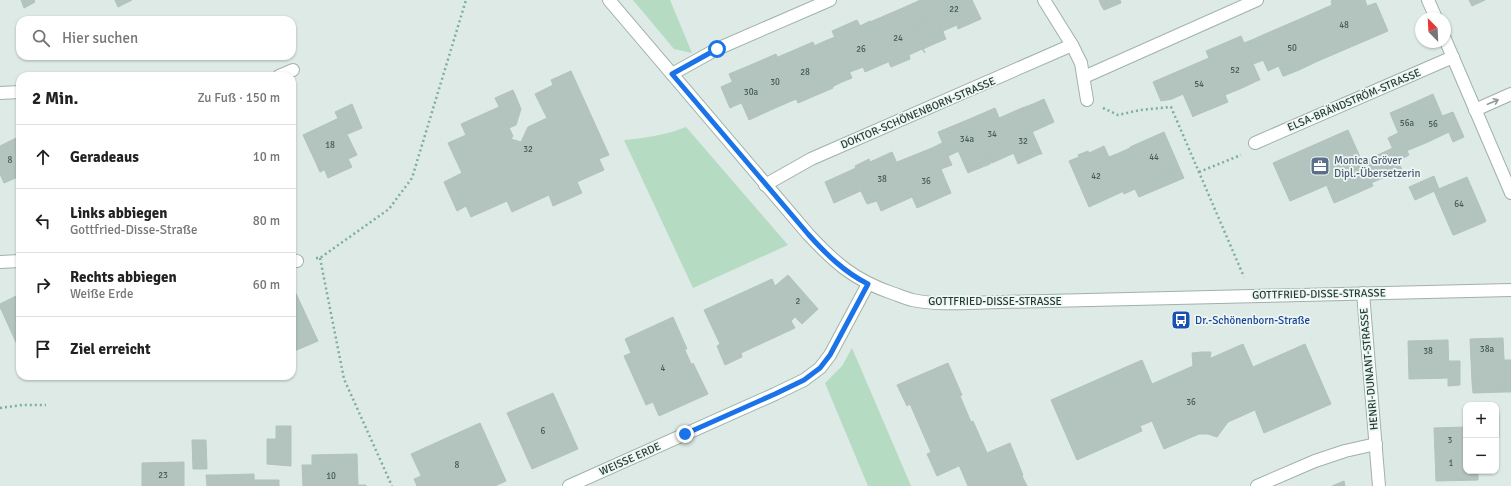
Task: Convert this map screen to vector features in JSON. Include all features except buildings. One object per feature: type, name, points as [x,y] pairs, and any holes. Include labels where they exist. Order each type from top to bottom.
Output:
[{"type":"street","name":"GOTTFRIED-DISSE-STRASSE","points":[[608,0],[826,254],[844,270],[868,284],[911,299],[942,302],[1511,290]]},
{"type":"street","points":[[672,74],[717,49],[830,0]]},
{"type":"street","points":[[1044,0],[1081,63],[1087,100]]},
{"type":"street","points":[[1084,77],[1258,0]]},
{"type":"street","points":[[1428,0],[1433,12]]},
{"type":"street","name":"DOKTOR-SCHÖNENBORN-STRASSE","points":[[765,184],[811,159],[1072,46]]},
{"type":"street","points":[[1449,48],[1511,193]]},
{"type":"street","name":"ELSA-BRÄNDSTRÖM-STRASSE","points":[[1256,143],[1453,57]]},
{"type":"street","points":[[288,72],[293,70]]},
{"type":"street","points":[[0,93],[16,92]]},
{"type":"street","points":[[1475,110],[1511,94]]},
{"type":"street","points":[[0,262],[16,261]]},
{"type":"street","name":"WEISSE ERDE","points":[[573,485],[804,380],[820,368],[830,355],[868,284]]},
{"type":"street","name":"HENRI-DUNANT-STRASSE","points":[[1363,293],[1379,486]]},
{"type":"street","name":"HENRI-DUNANT-STRASSE","points":[[1257,486],[1315,461],[1345,451],[1376,444]]},
{"type":"path","points":[[296,261],[320,258],[389,209],[412,178],[466,0]]},
{"type":"path","points":[[1087,100],[1118,115],[1171,107],[1252,296]]},
{"type":"path","points":[[1199,172],[1249,151],[1256,143]]},
{"type":"path","points":[[320,258],[344,380],[392,486]]},
{"type":"path","points":[[0,408],[22,405],[46,405]]},
{"type":"green space","points":[[633,0],[670,0],[692,53],[674,49]]},
{"type":"green space","points":[[686,127],[788,245],[693,288],[624,140],[656,136]]},
{"type":"green space","points":[[852,348],[911,486],[868,486],[825,383],[842,366]]},
{"type":"place","name":"Monica Gröver Dipl.-Übersetzerin","points":[[1320,166]]},
{"type":"place","name":"Dr.-Schönenborn-Straße","points":[[1181,320]]},
{"type":"route","points":[[685,434],[804,380],[820,368],[830,355],[868,284],[844,270],[826,254],[672,74],[717,49]]}]
